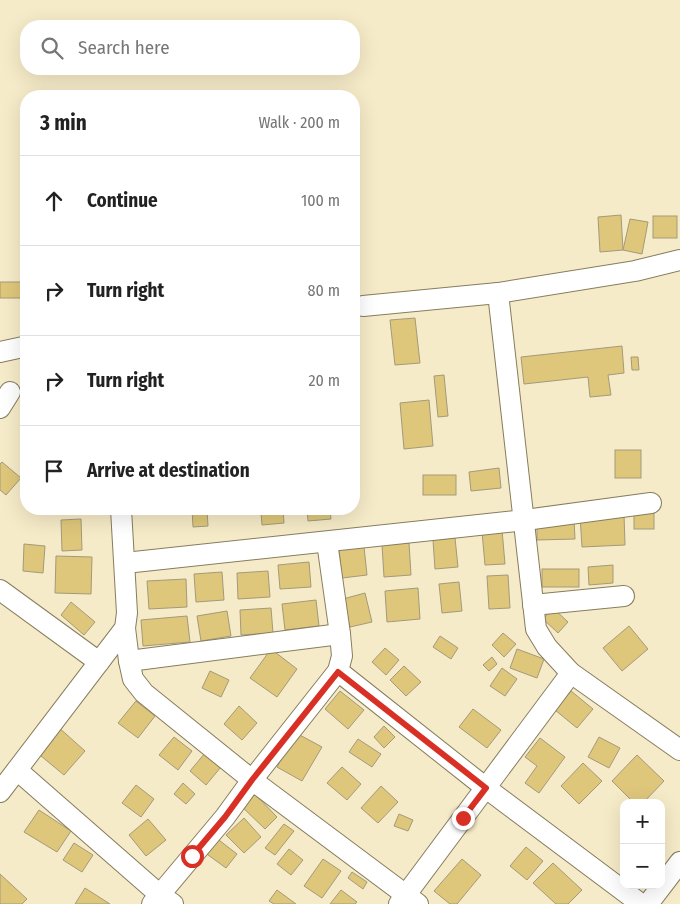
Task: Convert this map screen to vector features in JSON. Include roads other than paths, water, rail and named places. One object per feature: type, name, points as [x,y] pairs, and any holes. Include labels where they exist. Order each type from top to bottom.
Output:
[{"type":"street","points":[[363,306],[498,293],[635,271],[680,260]]},
{"type":"street","points":[[498,293],[536,629],[547,647],[571,674],[680,750]]},
{"type":"street","points":[[0,352],[20,348]]},
{"type":"street","points":[[125,563],[524,520],[651,503]]},
{"type":"street","points":[[122,515],[127,613],[125,628],[133,679],[144,693],[408,901],[486,788],[571,674]]},
{"type":"street","points":[[16,770],[162,901],[252,780],[338,672],[342,656],[327,542]]},
{"type":"street","points":[[0,590],[99,662]]},
{"type":"street","points":[[533,605],[624,596]]},
{"type":"street","points":[[0,792],[125,628]]},
{"type":"street","points":[[129,661],[340,634]]},
{"type":"street","points":[[338,672],[486,788],[640,904]]},
{"type":"street","points":[[648,904],[680,862]]}]
